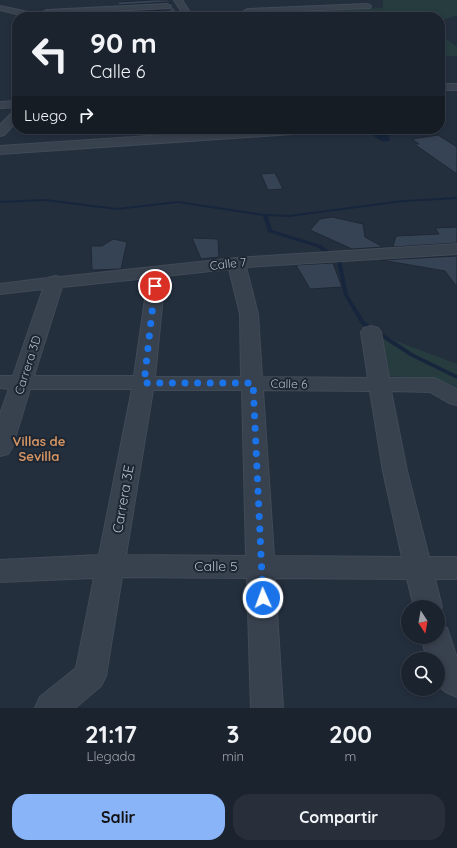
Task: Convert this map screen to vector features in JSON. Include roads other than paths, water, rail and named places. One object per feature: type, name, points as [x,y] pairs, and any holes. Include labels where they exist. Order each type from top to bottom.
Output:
[{"type":"street","points":[[112,5],[142,0]]},
{"type":"street","points":[[178,0],[186,12]]},
{"type":"street","points":[[316,0],[325,8]]},
{"type":"street","points":[[249,2],[285,1]]},
{"type":"street","points":[[45,8],[112,5],[167,6]]},
{"type":"street","points":[[248,12],[367,6]]},
{"type":"street","points":[[0,8],[17,12]]},
{"type":"street","points":[[445,87],[457,87]]},
{"type":"street","points":[[0,105],[12,104]]},
{"type":"street","points":[[0,132],[12,119]]},
{"type":"street","points":[[0,150],[217,134]]},
{"type":"street","name":"Calle 7","points":[[0,289],[55,281],[236,263],[457,249]]},
{"type":"street","points":[[236,263],[249,314],[262,567],[267,708]]},
{"type":"street","name":"Carrera 3E","points":[[51,708],[90,676],[144,383],[157,272]]},
{"type":"street","name":"Carrera 3D","points":[[0,448],[55,281]]},
{"type":"street","points":[[371,332],[378,386],[417,567],[426,600]]},
{"type":"street","name":"Calle 6","points":[[0,382],[253,383],[378,386],[434,385],[457,398]]},
{"type":"street","name":"Calle 5","points":[[0,571],[111,566],[457,568]]},
{"type":"street","points":[[438,644],[446,674],[457,682]]},
{"type":"water","points":[[371,134],[394,134],[389,136],[390,141],[379,140]]},
{"type":"waterway","points":[[265,215],[289,216],[403,201],[457,198]]},
{"type":"waterway","points":[[0,202],[45,200],[117,209],[178,202],[265,215]]},
{"type":"waterway","points":[[265,215],[270,231],[319,246],[339,261],[346,295],[363,323],[412,355],[457,377]]},
{"type":"district","name":"Villas de Sevilla","points":[[39,448]]}]
